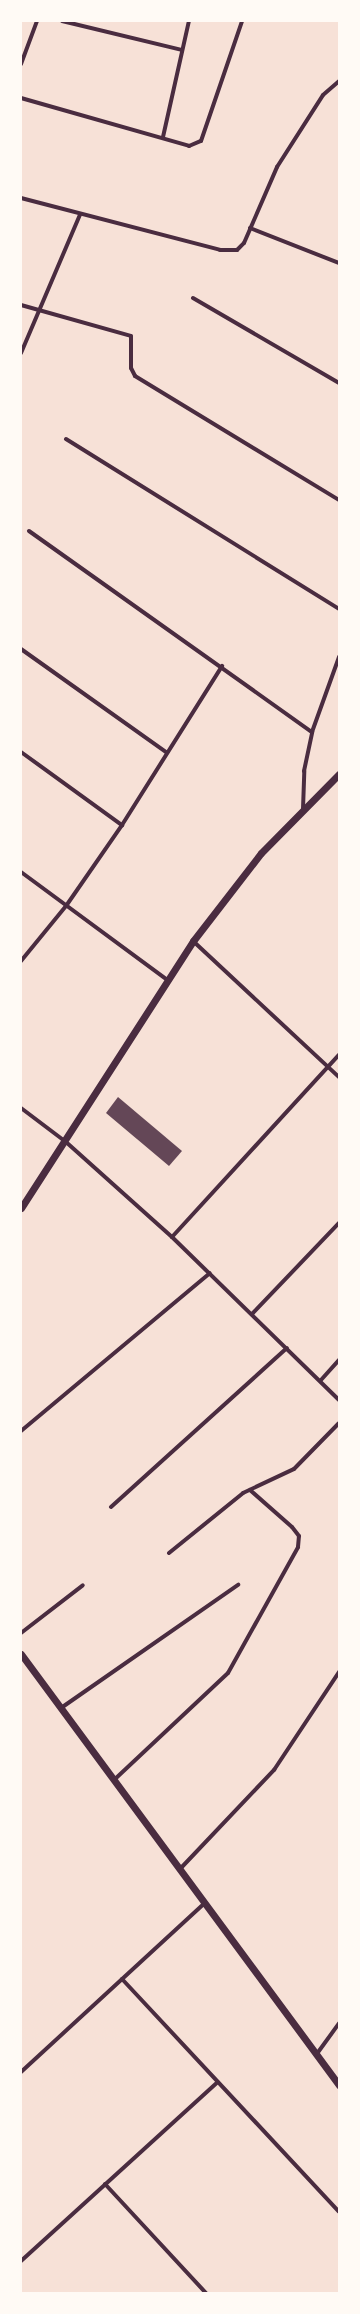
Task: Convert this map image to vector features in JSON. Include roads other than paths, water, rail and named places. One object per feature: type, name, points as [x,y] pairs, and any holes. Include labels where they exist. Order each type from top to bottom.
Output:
[{"type":"street","points":[[21,64],[37,21]]},
{"type":"street","points":[[62,21],[182,50]]},
{"type":"street","points":[[163,137],[189,21]]},
{"type":"street","points":[[21,98],[163,137],[189,146],[201,141],[242,21]]},
{"type":"street","points":[[21,198],[229,251],[240,248],[277,167],[323,95],[339,81]]},
{"type":"street","points":[[21,353],[80,214]]},
{"type":"street","points":[[250,228],[339,263]]},
{"type":"street","points":[[193,298],[339,383]]},
{"type":"street","points":[[21,305],[131,336],[131,368],[134,376],[339,500]]},
{"type":"street","points":[[66,439],[339,609]]},
{"type":"street","points":[[29,531],[222,666],[312,732]]},
{"type":"street","points":[[21,649],[166,752]]},
{"type":"street","points":[[303,809],[304,771],[312,732],[339,657]]},
{"type":"street","points":[[21,961],[66,906],[122,825],[166,752],[222,666]]},
{"type":"street","points":[[21,752],[122,825]]},
{"type":"street","points":[[21,1208],[66,1142],[166,979],[193,941],[261,854],[303,809],[339,774]]},
{"type":"street","points":[[21,872],[166,979]]},
{"type":"street","points":[[193,941],[339,1077]]},
{"type":"street","points":[[172,1237],[326,1066],[339,1055]]},
{"type":"street","points":[[21,1108],[66,1142],[172,1237],[321,1380],[339,1400]]},
{"type":"street","points":[[252,1314],[339,1223]]},
{"type":"street","points":[[21,1431],[210,1272]]},
{"type":"street","points":[[111,1507],[287,1348]]},
{"type":"street","points":[[321,1380],[339,1360]]},
{"type":"street","points":[[169,1553],[250,1490],[294,1469],[339,1423]]},
{"type":"street","points":[[114,1780],[228,1673],[298,1547],[299,1536],[292,1527],[250,1490]]},
{"type":"street","points":[[21,1633],[83,1585]]},
{"type":"street","points":[[62,1708],[238,1585]]},
{"type":"street","points":[[21,1654],[316,2056],[339,2085]]},
{"type":"street","points":[[180,1869],[274,1770],[339,1672]]},
{"type":"street","points":[[21,2072],[205,1903]]},
{"type":"street","points":[[122,1979],[339,2212]]},
{"type":"street","points":[[316,2056],[339,2024]]},
{"type":"street","points":[[21,2261],[218,2082]]},
{"type":"street","points":[[105,2184],[206,2293]]}]
